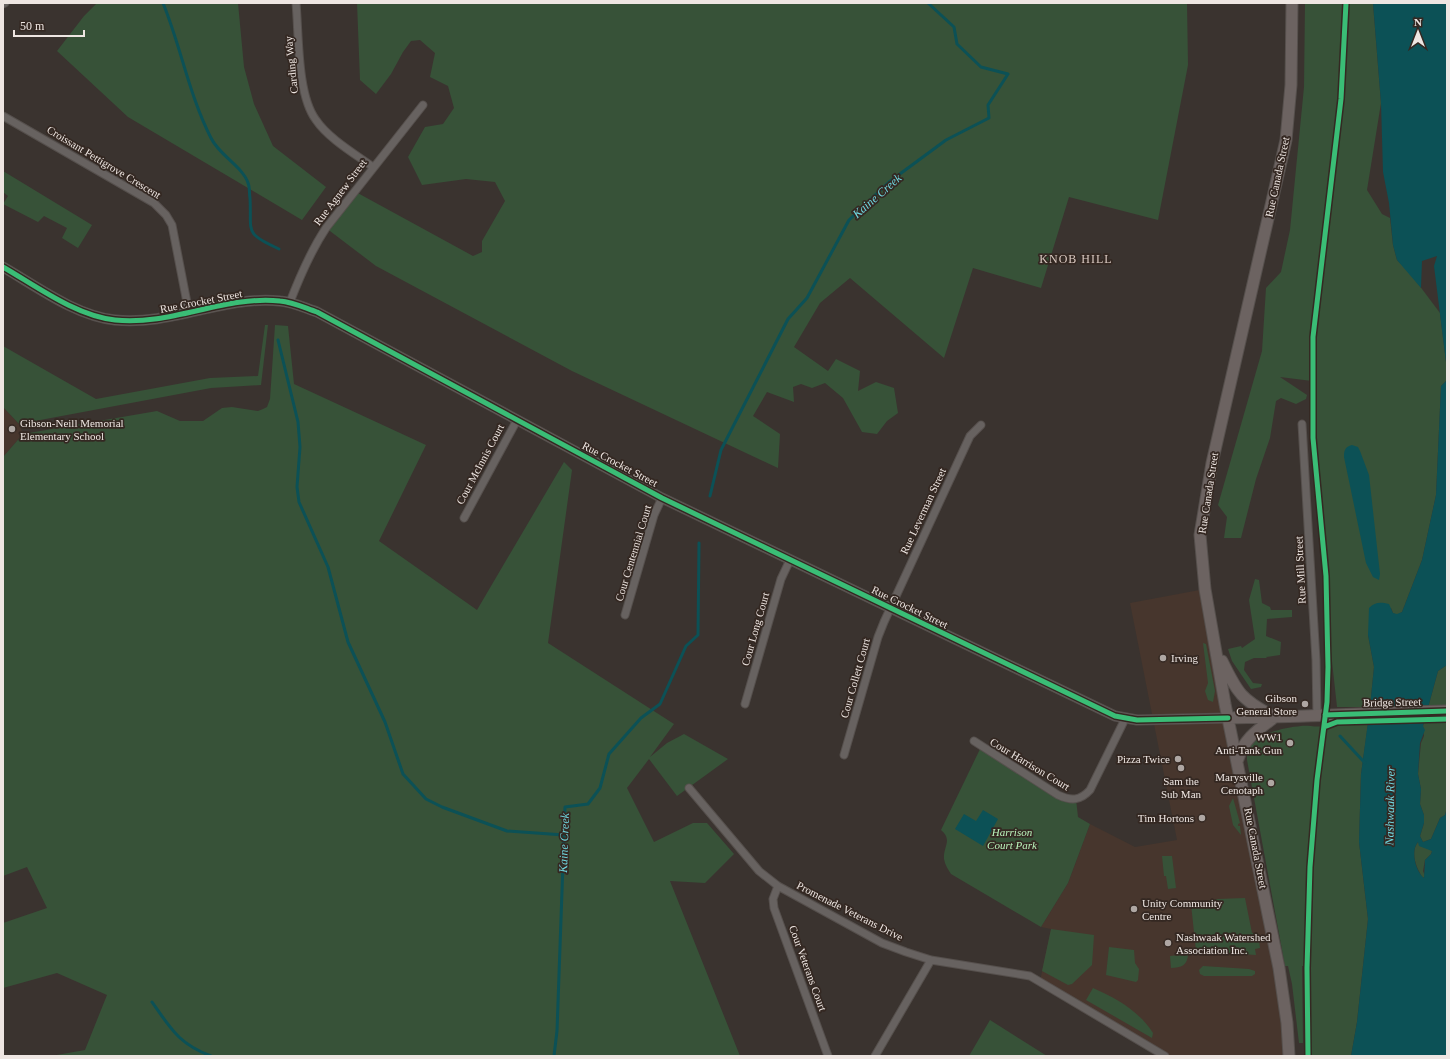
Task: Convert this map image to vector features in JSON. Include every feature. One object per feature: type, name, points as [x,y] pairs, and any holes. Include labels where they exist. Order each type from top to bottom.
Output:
[{"type":"main road","name":"Rue Canada Street","points":[[1289,1056],[1287,1023],[1279,968],[1238,758],[1228,718],[1201,556],[1200,535],[1202,514],[1212,463],[1286,140],[1290,85],[1292,3]]},
{"type":"main road","points":[[1216,646],[1236,689],[1253,706],[1275,717],[1250,736],[1240,750],[1238,758]]},
{"type":"main road","name":"Bridge Street","points":[[1228,718],[1447,711]]},
{"type":"street","name":"Carding Way","points":[[296,3],[303,88],[311,112],[322,127],[373,167]]},
{"type":"street","name":"Rue Agnew Street","points":[[290,302],[300,275],[313,248],[335,215],[423,105]]},
{"type":"street","name":"Croissant Pettigrove Crescent","points":[[3,116],[144,196],[154,203],[166,215],[172,225],[189,313]]},
{"type":"street","name":"Rue Crocket Street","points":[[3,267],[79,310],[94,316],[113,320],[141,321],[244,302],[269,300],[290,302],[317,312],[662,498],[1114,716],[1137,720],[1228,718]]},
{"type":"street","name":"Cour McInnis Court","points":[[464,518],[517,420]]},
{"type":"street","name":"Rue Mill Street","points":[[1302,424],[1316,660],[1316,716]]},
{"type":"street","name":"Rue Leverman Street","points":[[890,608],[970,436],[982,425]]},
{"type":"street","name":"Cour Centennial Court","points":[[625,615],[654,515],[662,498]]},
{"type":"street","name":"Cour Long Court","points":[[745,704],[781,579],[790,560]]},
{"type":"street","name":"Cour Collett Court","points":[[844,755],[878,637],[890,608]]},
{"type":"street","name":"Cour Harrison Court","points":[[974,741],[981,747],[1058,795],[1067,799],[1076,799],[1085,796],[1090,790],[1122,728],[1125,719]]},
{"type":"street","name":"Promenade Veterans Drive","points":[[688,788],[759,871],[778,886],[882,943],[932,960],[1030,976],[1165,1056]]},
{"type":"street","name":"Cour Veterans Court","points":[[778,886],[773,899],[774,908],[828,1056]]},
{"type":"street","points":[[875,1056],[932,960]]},
{"type":"shaded area","name":"Gibson-Neill Memorial Elementary School","points":[[3,407],[19,424],[23,434],[3,457]]},
{"type":"shaded area","points":[[1205,589],[1289,1056],[1165,1056],[1040,981],[1051,929],[1041,927],[1068,883],[1090,824],[1135,847],[1177,840],[1130,603]]},
{"type":"green space","points":[[97,3],[238,3],[244,67],[254,104],[273,146],[326,187],[302,220],[128,117],[57,51],[84,16]]},
{"type":"green space","points":[[357,3],[1187,3],[1188,65],[1158,220],[1069,197],[1041,288],[973,268],[944,358],[850,278],[820,303],[794,347],[828,371],[836,359],[860,371],[858,391],[876,382],[894,388],[898,413],[887,421],[877,434],[862,432],[843,398],[825,383],[812,388],[801,384],[793,387],[794,402],[767,392],[753,416],[780,434],[778,468],[572,371],[376,266],[326,228],[354,191],[473,256],[482,252],[482,241],[505,201],[495,182],[466,179],[422,185],[408,157],[425,127],[443,124],[454,108],[448,86],[430,77],[435,53],[420,40],[411,41],[391,74],[376,94],[360,80]]},
{"type":"green space","points":[[1305,3],[1373,3],[1381,103],[1367,190],[1382,214],[1390,218],[1393,245],[1397,260],[1410,273],[1440,313],[1447,370],[1447,380],[1441,386],[1436,495],[1422,560],[1402,612],[1397,615],[1393,613],[1391,608],[1368,635],[1374,667],[1370,707],[1337,707],[1328,625],[1323,532],[1313,438],[1312,381],[1280,377],[1307,395],[1306,399],[1296,404],[1281,398],[1276,401],[1270,438],[1256,479],[1241,538],[1224,538],[1227,517],[1218,505],[1262,351],[1266,288],[1281,272],[1290,230],[1304,87]]},
{"type":"green space","points":[[3,171],[92,225],[78,248],[62,238],[67,228],[44,216],[38,222],[3,204],[8,196],[3,192]]},
{"type":"green space","points":[[265,325],[268,325],[261,385],[211,388],[19,424],[3,407],[3,346],[96,399],[210,378],[258,376]]},
{"type":"green space","points":[[275,325],[288,326],[294,384],[426,445],[379,541],[477,610],[564,462],[572,470],[548,643],[674,724],[650,757],[667,743],[684,734],[728,759],[677,796],[649,759],[627,788],[654,842],[693,823],[707,823],[734,854],[705,883],[670,881],[740,1056],[51,1056],[85,1050],[107,995],[57,973],[3,988],[3,923],[47,908],[27,867],[3,876],[3,457],[23,434],[157,411],[180,421],[203,421],[222,408],[232,407],[258,411],[263,409],[267,407],[270,399]]},
{"type":"green space","points":[[1255,579],[1259,580],[1262,603],[1270,607],[1271,610],[1292,610],[1292,617],[1267,619],[1266,636],[1281,642],[1280,655],[1266,657],[1267,658],[1254,658],[1245,662],[1244,670],[1253,683],[1262,684],[1261,687],[1251,689],[1232,661],[1228,649],[1241,646],[1242,648],[1255,639],[1249,600]]},
{"type":"green space","points":[[1203,643],[1206,644],[1215,691],[1213,702],[1208,700],[1205,691],[1208,683]]},
{"type":"green space","points":[[1447,665],[1447,808],[1445,815],[1440,818],[1431,839],[1423,842],[1420,836],[1424,823],[1424,815],[1420,804],[1421,789],[1418,774],[1421,743],[1424,736],[1423,726],[1438,671]]},
{"type":"green space","points":[[1328,724],[1368,724],[1361,774],[1359,842],[1368,919],[1357,1022],[1351,1056],[1311,1056],[1311,966],[1302,966],[1303,1043],[1299,1043],[1292,984],[1288,966],[1285,966],[1247,760],[1248,751],[1252,744],[1266,734],[1293,727],[1322,726]]},
{"type":"green space","name":"Harrison Court Park","points":[[981,747],[1046,788],[1076,799],[1078,817],[1090,824],[1068,883],[1041,927],[951,874],[945,863],[944,855],[947,840],[945,834],[941,830]]},
{"type":"green space","points":[[1233,798],[1240,823],[1238,826],[1240,826],[1241,835],[1233,825],[1229,806]]},
{"type":"green space","points":[[1418,842],[1432,851],[1425,860],[1423,871],[1425,876],[1423,878],[1418,870],[1414,855],[1414,850]]},
{"type":"green space","points":[[1162,856],[1172,856],[1176,888],[1168,889],[1166,876],[1164,876]]},
{"type":"green space","points":[[1245,898],[1252,933],[1258,933],[1260,948],[1255,949],[1256,955],[1196,951],[1191,904],[1218,899]]},
{"type":"green space","points":[[1051,929],[1094,935],[1092,965],[1072,984],[1068,985],[1042,971]]},
{"type":"green space","points":[[1109,947],[1134,950],[1135,963],[1139,969],[1138,980],[1136,982],[1106,975]]},
{"type":"green space","points":[[1188,954],[1187,961],[1183,965],[1171,968],[1170,956]]},
{"type":"green space","points":[[1203,966],[1249,969],[1255,971],[1255,974],[1252,976],[1204,976],[1200,974],[1199,970]]},
{"type":"green space","points":[[1093,988],[1110,996],[1134,1012],[1153,1033],[1152,1038],[1086,1000]]},
{"type":"green space","points":[[990,1020],[1047,1056],[969,1056]]},
{"type":"water","points":[[1373,3],[1447,3],[1447,370],[1434,266],[1437,256],[1422,261],[1421,288],[1397,260],[1393,245],[1389,203],[1383,172],[1381,103]]},
{"type":"water","name":"Nashwaak River","points":[[1447,380],[1447,665],[1438,671],[1423,726],[1425,730],[1420,743],[1418,774],[1421,789],[1420,804],[1424,815],[1424,823],[1420,836],[1423,842],[1431,839],[1440,818],[1445,815],[1447,808],[1447,1056],[1351,1056],[1357,1022],[1368,919],[1359,842],[1361,774],[1374,667],[1368,635],[1369,608],[1378,603],[1383,603],[1389,604],[1393,613],[1397,614],[1402,612],[1422,560],[1436,495],[1441,386]],"holes":[[[1418,842],[1419,846],[1432,851],[1425,860],[1424,878],[1416,866],[1414,856],[1414,851]]]},
{"type":"water","points":[[1352,445],[1358,447],[1369,475],[1380,574],[1379,580],[1373,577],[1366,563],[1344,457],[1345,449]]},
{"type":"water","points":[[983,810],[998,819],[983,846],[955,829],[964,814],[976,821]]},
{"type":"pier","points":[[1431,705],[1426,723],[1366,724],[1368,707]]},
{"type":"waterway","points":[[163,3],[203,122],[219,150],[241,172],[248,183],[252,230],[260,239],[279,249]]},
{"type":"waterway","name":"Kaine Creek","points":[[710,496],[721,450],[788,319],[807,298],[849,220],[889,182],[946,140],[989,118],[988,105],[1008,74],[981,67],[957,44],[954,27],[928,3]]},
{"type":"waterway","points":[[278,340],[298,422],[300,447],[297,487],[299,502],[328,567],[348,642],[385,722],[403,774],[426,799],[442,807],[507,831],[564,835]]},
{"type":"waterway","name":"Kaine Creek","points":[[554,1056],[557,1031],[565,807],[588,804],[600,788],[609,754],[641,718],[660,704],[686,646],[698,635],[699,543]]},
{"type":"waterway","points":[[1340,736],[1365,763]]},
{"type":"waterway","points":[[152,1002],[171,1028],[183,1041],[211,1056]]},
{"type":"cycle path","points":[[1308,1056],[1307,968],[1310,867],[1317,780],[1327,702],[1328,667],[1326,576],[1313,438],[1313,337],[1341,99],[1346,3]]},
{"type":"cycle path","points":[[3,267],[71,306],[86,313],[115,320],[136,321],[157,319],[239,302],[259,300],[285,302],[317,312],[662,498],[1115,716],[1137,720],[1228,718]]},
{"type":"cycle path","points":[[1325,715],[1447,711]]},
{"type":"cycle path","points":[[1324,727],[1337,722],[1447,719]]},
{"type":"place","name":"Gibson-Neill Memorial Elementary School","points":[[12,429]]},
{"type":"place","name":"Irving","points":[[1163,658]]},
{"type":"place","name":"Gibson General Store","points":[[1305,704]]},
{"type":"place","name":"WW1 Anti-Tank Gun","points":[[1290,743]]},
{"type":"place","name":"Pizza Twice","points":[[1178,759]]},
{"type":"place","name":"Sam the Sub Man","points":[[1181,768]]},
{"type":"place","name":"Marysville Cenotaph","points":[[1271,783]]},
{"type":"place","name":"Tim Hortons","points":[[1202,818]]},
{"type":"place","name":"Unity Community Centre","points":[[1134,909]]},
{"type":"place","name":"Nashwaak Watershed Association Inc.","points":[[1168,943]]},
{"type":"district","name":"KNOB HILL","points":[[1076,259]]}]
